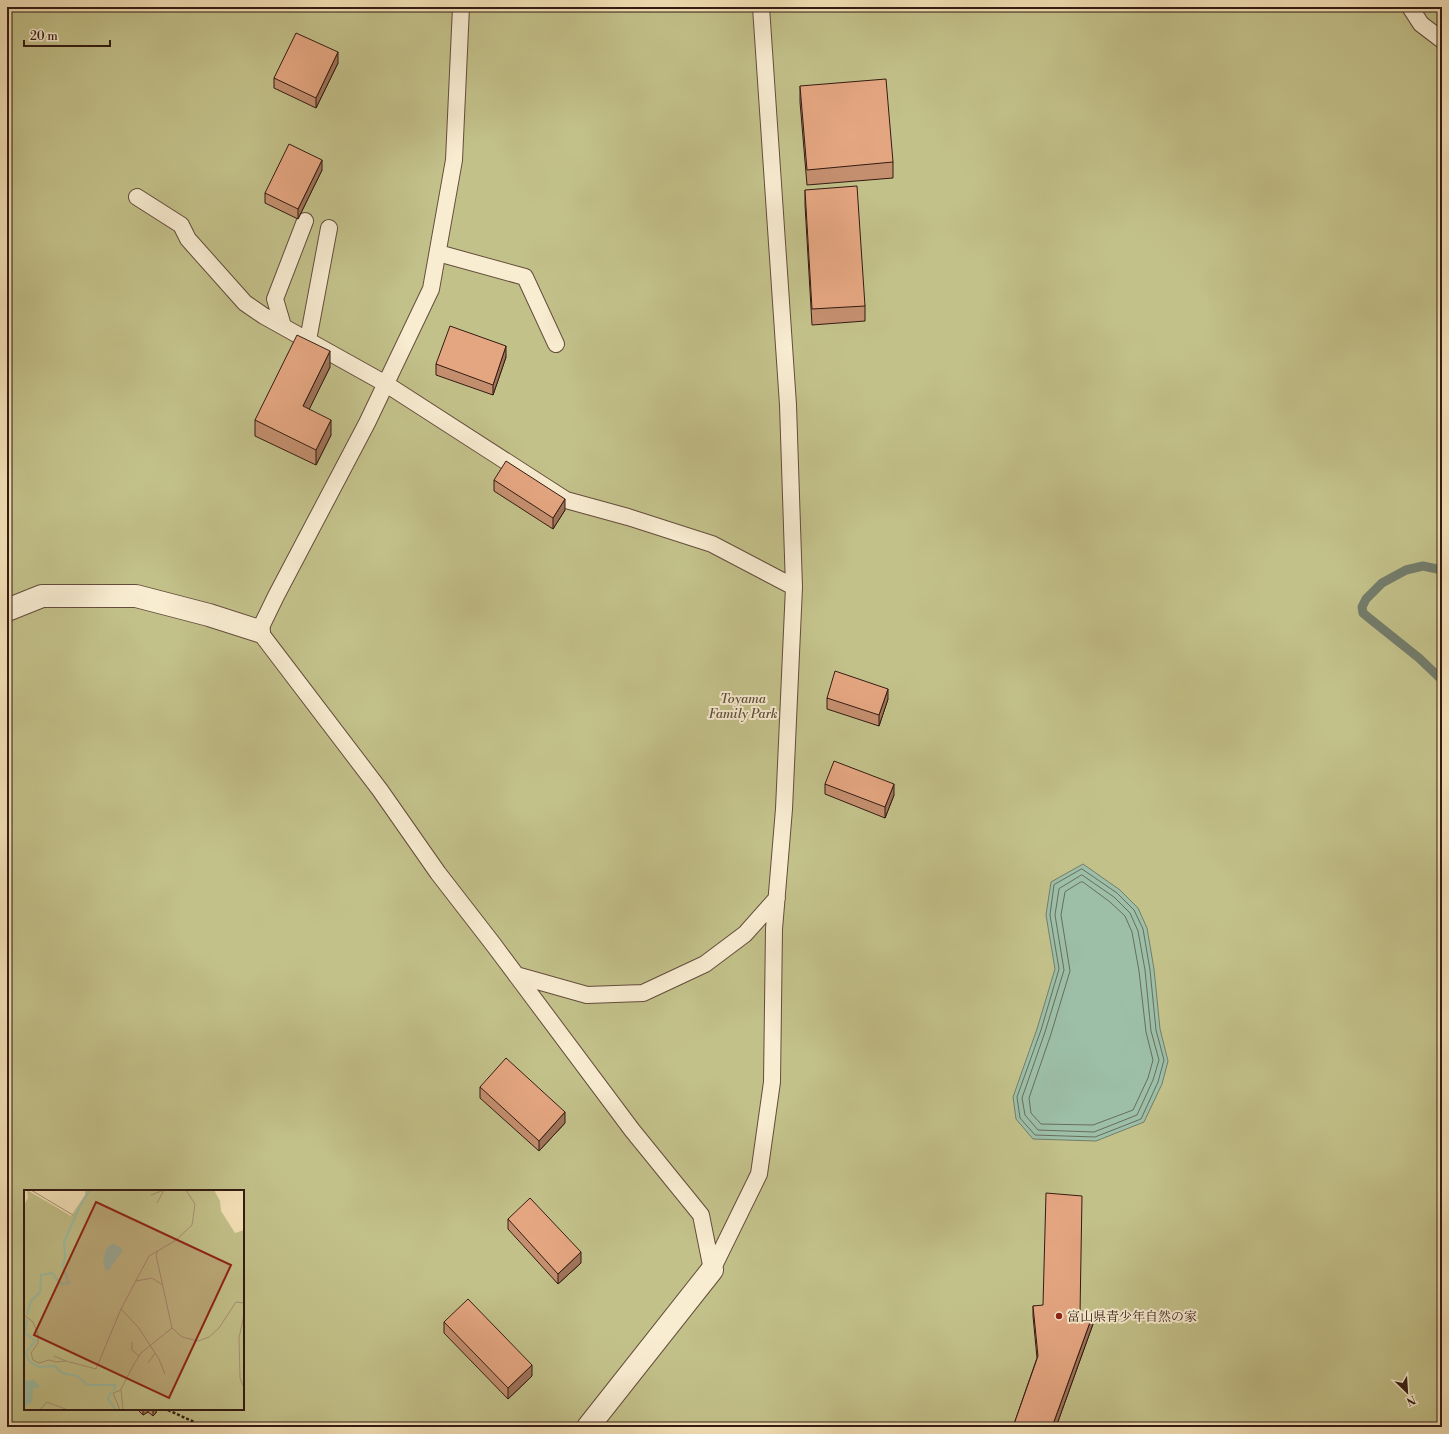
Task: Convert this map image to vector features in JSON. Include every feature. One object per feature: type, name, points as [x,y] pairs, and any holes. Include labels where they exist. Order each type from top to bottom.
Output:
[{"type":"street","points":[[7,610],[42,596],[136,596],[210,615],[259,631]]},
{"type":"street","points":[[588,1427],[712,1270]]},
{"type":"lane","points":[[461,7],[454,160],[431,289],[367,423],[259,631],[380,790],[438,873],[632,1130],[701,1215],[712,1270]]},
{"type":"lane","points":[[712,1270],[759,1174],[772,1082],[774,929],[784,809],[794,587],[788,405],[761,7]]},
{"type":"lane","points":[[1410,7],[1421,24],[1442,40]]},
{"type":"lane","points":[[137,197],[181,225],[188,239],[245,303],[386,384],[566,500],[628,517],[712,544],[794,587]]},
{"type":"lane","points":[[283,326],[275,299],[305,221]]},
{"type":"lane","points":[[308,340],[329,228]]},
{"type":"lane","points":[[438,253],[525,277],[556,344]]},
{"type":"lane","points":[[516,975],[587,994],[642,993],[705,964],[745,934],[777,898]]},
{"type":"path","points":[[168,1410],[194,1422],[199,1427]]},
{"type":"green space","name":"Toyama Family Park","points":[[7,7],[1442,7],[1442,1427],[7,1427]]},
{"type":"water","points":[[1083,864],[1120,890],[1138,908],[1147,928],[1154,969],[1160,1029],[1168,1061],[1162,1084],[1144,1122],[1096,1141],[1033,1139],[1016,1119],[1013,1097],[1037,1029],[1055,969],[1046,915],[1051,882]]},
{"type":"building","points":[[296,33],[338,52],[316,98],[274,78]]},
{"type":"building","points":[[886,79],[893,162],[807,170],[800,86]]},
{"type":"building","points":[[289,144],[322,160],[298,209],[265,193]]},
{"type":"building","points":[[857,186],[865,306],[812,309],[805,190]]},
{"type":"building","points":[[450,326],[506,346],[493,385],[436,364]]},
{"type":"building","points":[[297,335],[330,351],[303,406],[331,420],[316,450],[255,420]]},
{"type":"building","points":[[506,461],[565,499],[553,518],[494,480]]},
{"type":"building","points":[[835,671],[888,689],[879,715],[827,698]]},
{"type":"building","points":[[834,761],[894,784],[885,807],[825,784]]},
{"type":"building","points":[[506,1058],[565,1112],[539,1141],[480,1087]]},
{"type":"building","name":"富山県青少年自然の家","points":[[1046,1193],[1082,1196],[1080,1314],[1093,1314],[1052,1427],[1013,1427],[1038,1356],[1033,1306],[1043,1305]]},
{"type":"building","points":[[530,1198],[581,1252],[558,1274],[508,1219]]},
{"type":"building","points":[[468,1299],[532,1365],[508,1388],[444,1322]]},
{"type":"waterway","points":[[1442,570],[1423,566],[1406,570],[1382,583],[1366,599],[1362,607],[1363,613],[1419,658],[1442,680]]},
{"type":"place","name":"富山県青少年自然の家","points":[[1059,1316]]}]
